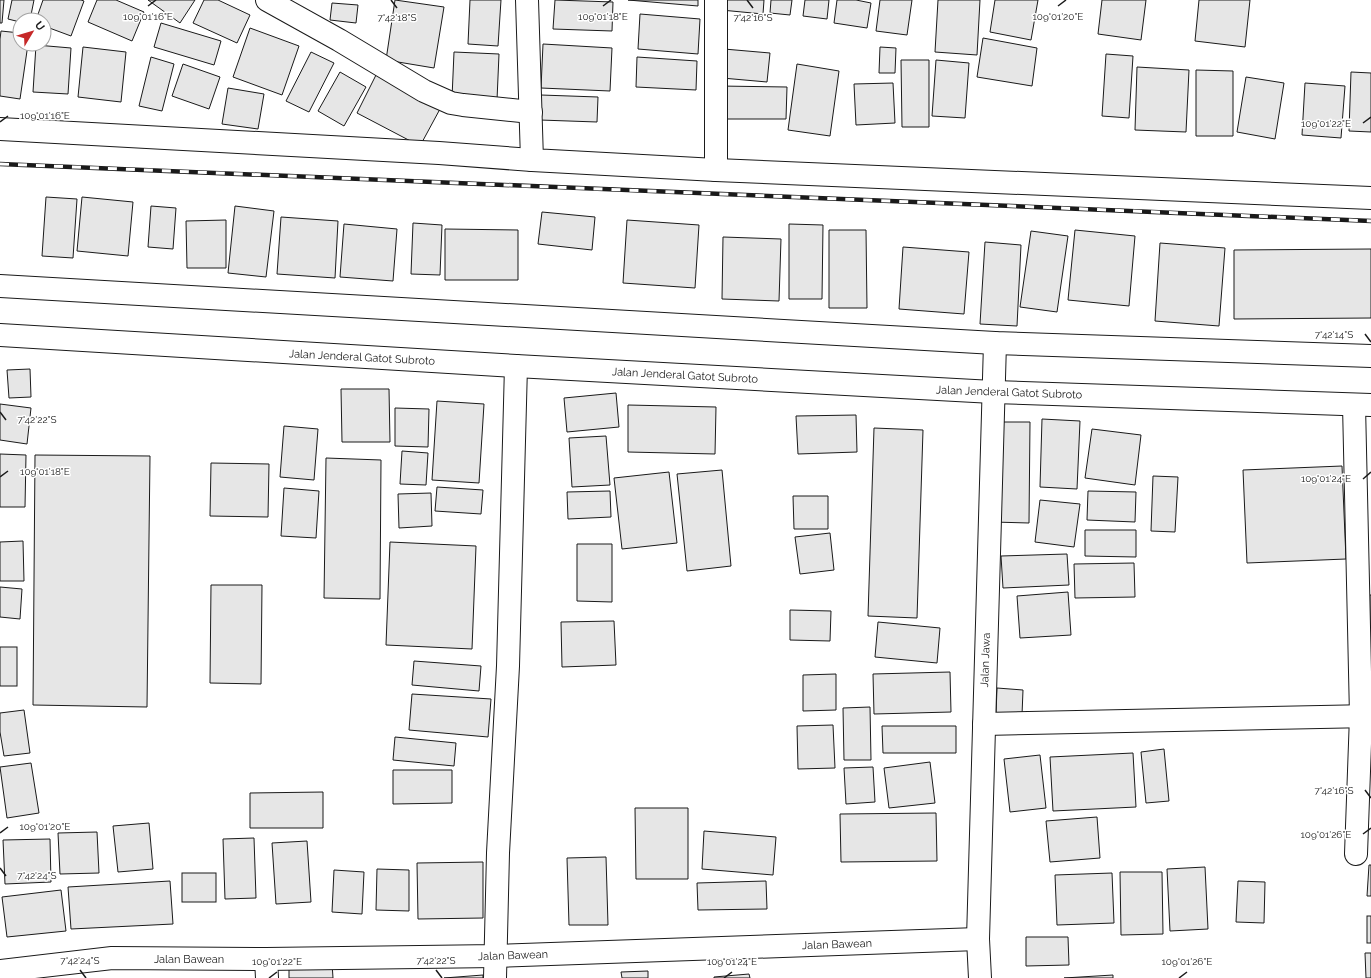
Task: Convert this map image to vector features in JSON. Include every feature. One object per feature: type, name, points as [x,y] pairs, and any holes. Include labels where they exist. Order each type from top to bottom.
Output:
[{"type":"street","points":[[267,0],[339,40],[424,91],[451,103],[463,106],[531,112]]},
{"type":"street","points":[[527,0],[532,160]]},
{"type":"street","points":[[716,0],[716,170]]},
{"type":"street","points":[[0,129],[439,152],[532,160],[716,170],[1371,198]]},
{"type":"street","points":[[0,286],[995,343],[1371,356]]},
{"type":"street","name":"Jalan Jenderal Gatot Subroto","points":[[0,335],[516,366],[993,392],[1362,405]]},
{"type":"street","name":"Jalan Jawa","points":[[980,978],[978,939],[995,343]]},
{"type":"street","points":[[495,978],[502,768],[508,666],[516,366]]},
{"type":"street","points":[[1356,854],[1366,716],[1362,405]]},
{"type":"street","points":[[984,724],[1366,716]]},
{"type":"street","name":"Jalan Bawean","points":[[0,971],[112,958],[267,969],[496,956],[978,939]]},
{"type":"building","points":[[0,0],[4,0],[2,23],[0,23]]},
{"type":"building","points":[[12,0],[34,0],[32,12],[12,12],[12,20],[8,19]]},
{"type":"building","points":[[43,0],[84,1],[71,36],[52,29],[52,12],[39,12]]},
{"type":"building","points":[[97,0],[116,0],[144,12],[132,41],[88,22]]},
{"type":"building","points":[[148,0],[195,0],[180,23]]},
{"type":"building","points":[[204,0],[218,0],[250,15],[237,43],[193,23]]},
{"type":"building","points":[[395,0],[444,7],[434,68],[386,60]]},
{"type":"building","points":[[470,0],[501,0],[498,46],[468,44]]},
{"type":"building","points":[[555,0],[613,2],[612,31],[553,29]]},
{"type":"building","points":[[628,0],[698,0],[698,6]]},
{"type":"building","points":[[722,0],[764,0],[763,14],[721,10]]},
{"type":"building","points":[[771,0],[792,0],[790,15],[770,13]]},
{"type":"building","points":[[805,0],[829,0],[827,19],[803,16]]},
{"type":"building","points":[[837,0],[856,0],[871,3],[867,28],[834,23]]},
{"type":"building","points":[[880,0],[912,0],[907,35],[876,31]]},
{"type":"building","points":[[938,0],[980,0],[977,55],[935,52]]},
{"type":"building","points":[[995,0],[1038,0],[1031,40],[990,32]]},
{"type":"building","points":[[1102,0],[1146,0],[1141,40],[1098,34]]},
{"type":"building","points":[[1199,0],[1250,0],[1245,47],[1195,41]]},
{"type":"building","points":[[332,3],[358,5],[356,23],[330,20]]},
{"type":"building","points":[[640,14],[700,19],[698,54],[638,49]]},
{"type":"building","points":[[161,23],[221,41],[214,65],[154,47]]},
{"type":"building","points":[[250,28],[299,46],[282,95],[233,77]]},
{"type":"building","points":[[1,31],[12,32],[12,52],[27,52],[20,99],[0,96]]},
{"type":"building","points":[[983,38],[1037,48],[1032,86],[977,77]]},
{"type":"building","points":[[543,44],[612,48],[610,91],[541,88]]},
{"type":"building","points":[[52,46],[71,48],[68,94],[33,92],[36,52],[52,52]]},
{"type":"building","points":[[83,47],[126,52],[121,102],[78,97]]},
{"type":"building","points":[[880,47],[896,48],[895,73],[879,73]]},
{"type":"building","points":[[724,49],[770,53],[767,82],[722,78]]},
{"type":"building","points":[[311,52],[334,63],[309,112],[286,101]]},
{"type":"building","points":[[454,52],[499,54],[497,100],[452,98]]},
{"type":"building","points":[[1106,54],[1133,56],[1129,118],[1102,116]]},
{"type":"building","points":[[151,57],[174,64],[162,111],[139,106]]},
{"type":"building","points":[[637,57],[697,61],[696,90],[636,87]]},
{"type":"building","points":[[901,60],[929,60],[929,127],[902,127]]},
{"type":"building","points":[[936,60],[969,63],[965,118],[932,116]]},
{"type":"building","points":[[183,64],[220,77],[209,109],[172,96]]},
{"type":"building","points":[[797,64],[839,71],[830,136],[788,130]]},
{"type":"building","points":[[1137,67],[1189,70],[1186,132],[1135,130]]},
{"type":"building","points":[[1196,70],[1233,71],[1233,136],[1196,136]]},
{"type":"building","points":[[340,72],[366,87],[344,126],[318,111]]},
{"type":"building","points":[[1351,72],[1371,73],[1371,132],[1349,131]]},
{"type":"building","points":[[376,75],[440,109],[420,146],[357,113]]},
{"type":"building","points":[[1246,77],[1284,83],[1275,139],[1237,132]]},
{"type":"building","points":[[893,83],[895,123],[856,125],[854,84]]},
{"type":"building","points":[[1305,83],[1345,86],[1341,138],[1302,135]]},
{"type":"building","points":[[719,86],[787,87],[786,119],[719,119]]},
{"type":"building","points":[[228,88],[264,94],[258,129],[222,124]]},
{"type":"building","points":[[541,95],[598,97],[597,122],[540,120]]},
{"type":"building","points":[[46,197],[77,199],[73,258],[42,256]]},
{"type":"building","points":[[82,197],[133,202],[128,256],[77,251]]},
{"type":"building","points":[[151,206],[176,208],[173,249],[148,247]]},
{"type":"building","points":[[235,206],[274,211],[266,277],[228,273]]},
{"type":"building","points":[[542,212],[595,217],[592,250],[538,244]]},
{"type":"building","points":[[281,217],[338,221],[335,278],[277,274]]},
{"type":"building","points":[[226,220],[226,268],[187,268],[186,221]]},
{"type":"building","points":[[627,220],[699,225],[695,288],[623,283]]},
{"type":"building","points":[[413,223],[442,225],[440,275],[411,274]]},
{"type":"building","points":[[344,224],[397,229],[393,281],[340,277]]},
{"type":"building","points":[[789,224],[823,225],[822,299],[789,299]]},
{"type":"building","points":[[445,229],[518,230],[518,280],[445,280]]},
{"type":"building","points":[[829,230],[866,230],[867,308],[829,308]]},
{"type":"building","points":[[1075,230],[1135,236],[1129,306],[1068,300]]},
{"type":"building","points":[[1031,231],[1068,236],[1057,312],[1020,307]]},
{"type":"building","points":[[723,237],[781,239],[779,301],[722,299]]},
{"type":"building","points":[[985,242],[1021,245],[1017,326],[980,324]]},
{"type":"building","points":[[1160,243],[1225,248],[1219,326],[1155,321]]},
{"type":"building","points":[[903,247],[969,252],[964,314],[899,309]]},
{"type":"building","points":[[1371,249],[1371,318],[1234,319],[1234,250]]},
{"type":"building","points":[[30,369],[31,397],[9,398],[7,370]]},
{"type":"building","points":[[341,389],[389,389],[390,442],[342,442]]},
{"type":"building","points":[[616,393],[619,427],[567,432],[564,398]]},
{"type":"building","points":[[437,401],[484,404],[479,483],[432,480]]},
{"type":"building","points":[[0,404],[31,408],[27,444],[0,440]]},
{"type":"building","points":[[628,405],[716,407],[715,454],[628,452]]},
{"type":"building","points":[[395,408],[429,409],[428,447],[395,446]]},
{"type":"building","points":[[856,415],[857,452],[798,454],[796,416]]},
{"type":"building","points":[[1042,419],[1080,421],[1077,489],[1040,487]]},
{"type":"building","points":[[994,422],[1030,422],[1029,523],[993,522]]},
{"type":"building","points":[[284,426],[318,429],[314,480],[280,477]]},
{"type":"building","points":[[874,428],[923,430],[917,618],[868,616]]},
{"type":"building","points":[[1092,429],[1141,435],[1135,485],[1085,478]]},
{"type":"building","points":[[606,436],[610,485],[572,487],[569,438]]},
{"type":"building","points":[[402,451],[428,453],[426,485],[400,484]]},
{"type":"building","points":[[0,454],[26,455],[25,507],[0,507]]},
{"type":"building","points":[[35,455],[150,456],[147,707],[33,705]]},
{"type":"building","points":[[326,458],[381,460],[380,599],[324,598]]},
{"type":"building","points":[[211,463],[269,464],[268,517],[210,516]]},
{"type":"building","points":[[1342,466],[1346,559],[1247,563],[1243,470]]},
{"type":"building","points":[[722,470],[731,566],[687,571],[677,474]]},
{"type":"building","points":[[669,472],[677,543],[622,549],[614,478]]},
{"type":"building","points":[[1153,476],[1178,477],[1175,532],[1151,531]]},
{"type":"building","points":[[437,487],[483,490],[481,514],[435,511]]},
{"type":"building","points":[[284,488],[319,491],[316,538],[281,536]]},
{"type":"building","points":[[610,491],[611,517],[568,519],[567,492]]},
{"type":"building","points":[[1088,491],[1136,492],[1135,522],[1087,520]]},
{"type":"building","points":[[431,493],[432,526],[399,528],[398,494]]},
{"type":"building","points":[[793,496],[828,496],[828,529],[794,529]]},
{"type":"building","points":[[1040,500],[1080,504],[1074,547],[1035,542]]},
{"type":"building","points":[[1085,530],[1136,530],[1136,557],[1085,556]]},
{"type":"building","points":[[830,533],[834,570],[800,574],[795,537]]},
{"type":"building","points":[[23,541],[24,581],[0,581],[0,542]]},
{"type":"building","points":[[390,542],[476,546],[472,649],[386,645]]},
{"type":"building","points":[[577,544],[612,544],[612,602],[577,601]]},
{"type":"building","points":[[1067,554],[1069,585],[1003,588],[1001,556]]},
{"type":"building","points":[[1134,563],[1135,597],[1075,598],[1074,564]]},
{"type":"building","points":[[211,585],[262,585],[261,684],[210,683]]},
{"type":"building","points":[[0,587],[22,589],[20,619],[0,617]]},
{"type":"building","points":[[1068,592],[1071,635],[1020,638],[1017,596]]},
{"type":"building","points":[[1364,595],[1371,595],[1371,628],[1366,629]]},
{"type":"building","points":[[790,610],[831,611],[830,641],[790,640]]},
{"type":"building","points":[[614,621],[616,665],[562,667],[561,622]]},
{"type":"building","points":[[878,622],[940,628],[937,663],[875,657]]},
{"type":"building","points":[[0,647],[17,647],[17,686],[0,686]]},
{"type":"building","points":[[414,661],[481,666],[479,691],[412,685]]},
{"type":"building","points":[[950,672],[951,712],[874,714],[873,674]]},
{"type":"building","points":[[836,674],[836,710],[803,711],[803,675]]},
{"type":"building","points":[[997,688],[1023,690],[1022,715],[996,714]]},
{"type":"building","points":[[412,694],[491,699],[488,737],[409,730]]},
{"type":"building","points":[[870,707],[871,760],[844,760],[843,708]]},
{"type":"building","points":[[24,710],[30,753],[4,756],[0,732],[0,713]]},
{"type":"building","points":[[833,725],[835,768],[798,769],[797,726]]},
{"type":"building","points":[[882,726],[956,726],[956,753],[883,753]]},
{"type":"building","points":[[395,737],[456,743],[454,766],[393,760]]},
{"type":"building","points":[[1164,749],[1169,801],[1146,803],[1141,752]]},
{"type":"building","points":[[1133,753],[1136,807],[1053,811],[1050,757]]},
{"type":"building","points":[[1040,755],[1046,808],[1010,812],[1004,759]]},
{"type":"building","points":[[930,762],[935,803],[889,808],[884,768]]},
{"type":"building","points":[[31,763],[39,813],[7,818],[0,767]]},
{"type":"building","points":[[873,767],[875,802],[846,804],[844,768]]},
{"type":"building","points":[[393,770],[452,770],[452,803],[393,804]]},
{"type":"building","points":[[323,792],[323,828],[250,828],[250,793]]},
{"type":"building","points":[[635,808],[688,808],[688,879],[636,879]]},
{"type":"building","points":[[936,813],[937,861],[841,862],[840,814]]},
{"type":"building","points":[[1097,817],[1100,858],[1050,862],[1046,821]]},
{"type":"building","points":[[149,823],[153,869],[118,872],[113,826]]},
{"type":"building","points":[[704,831],[776,837],[773,875],[702,869]]},
{"type":"building","points":[[97,832],[99,873],[60,874],[58,833]]},
{"type":"building","points":[[254,838],[256,898],[225,899],[223,839]]},
{"type":"building","points":[[50,839],[51,882],[5,884],[3,840]]},
{"type":"building","points":[[307,841],[311,902],[276,904],[272,843]]},
{"type":"building","points":[[606,857],[608,925],[569,925],[567,858]]},
{"type":"building","points":[[483,862],[483,918],[418,919],[417,863]]},
{"type":"building","points":[[1369,865],[1371,865],[1371,896],[1367,896]]},
{"type":"building","points":[[1205,867],[1208,929],[1170,931],[1167,869]]},
{"type":"building","points":[[377,869],[409,870],[409,911],[376,910]]},
{"type":"building","points":[[334,870],[364,872],[362,914],[332,912]]},
{"type":"building","points":[[1120,872],[1162,872],[1163,934],[1121,935]]},
{"type":"building","points":[[182,873],[216,873],[216,902],[182,902]]},
{"type":"building","points":[[1112,873],[1114,923],[1057,925],[1055,875]]},
{"type":"building","points":[[170,881],[173,924],[71,929],[68,887]]},
{"type":"building","points":[[766,881],[767,909],[698,910],[697,883]]},
{"type":"building","points":[[1238,881],[1265,882],[1264,923],[1236,922]]},
{"type":"building","points":[[61,890],[66,931],[7,937],[2,897]]},
{"type":"building","points":[[1367,916],[1371,916],[1371,943],[1367,943]]},
{"type":"building","points":[[1026,937],[1068,937],[1069,965],[1026,966]]},
{"type":"building","points":[[1365,953],[1371,953],[1371,978],[1366,978]]},
{"type":"building","points":[[332,963],[333,978],[289,978],[289,964]]},
{"type":"building","points":[[648,971],[648,978],[622,978],[621,972]]},
{"type":"building","points":[[749,974],[750,978],[714,978],[714,977]]},
{"type":"building","points":[[483,975],[483,978],[444,978]]},
{"type":"building","points":[[1113,975],[1113,978],[1064,978]]},
{"type":"railway","points":[[0,164],[1371,221]]}]
